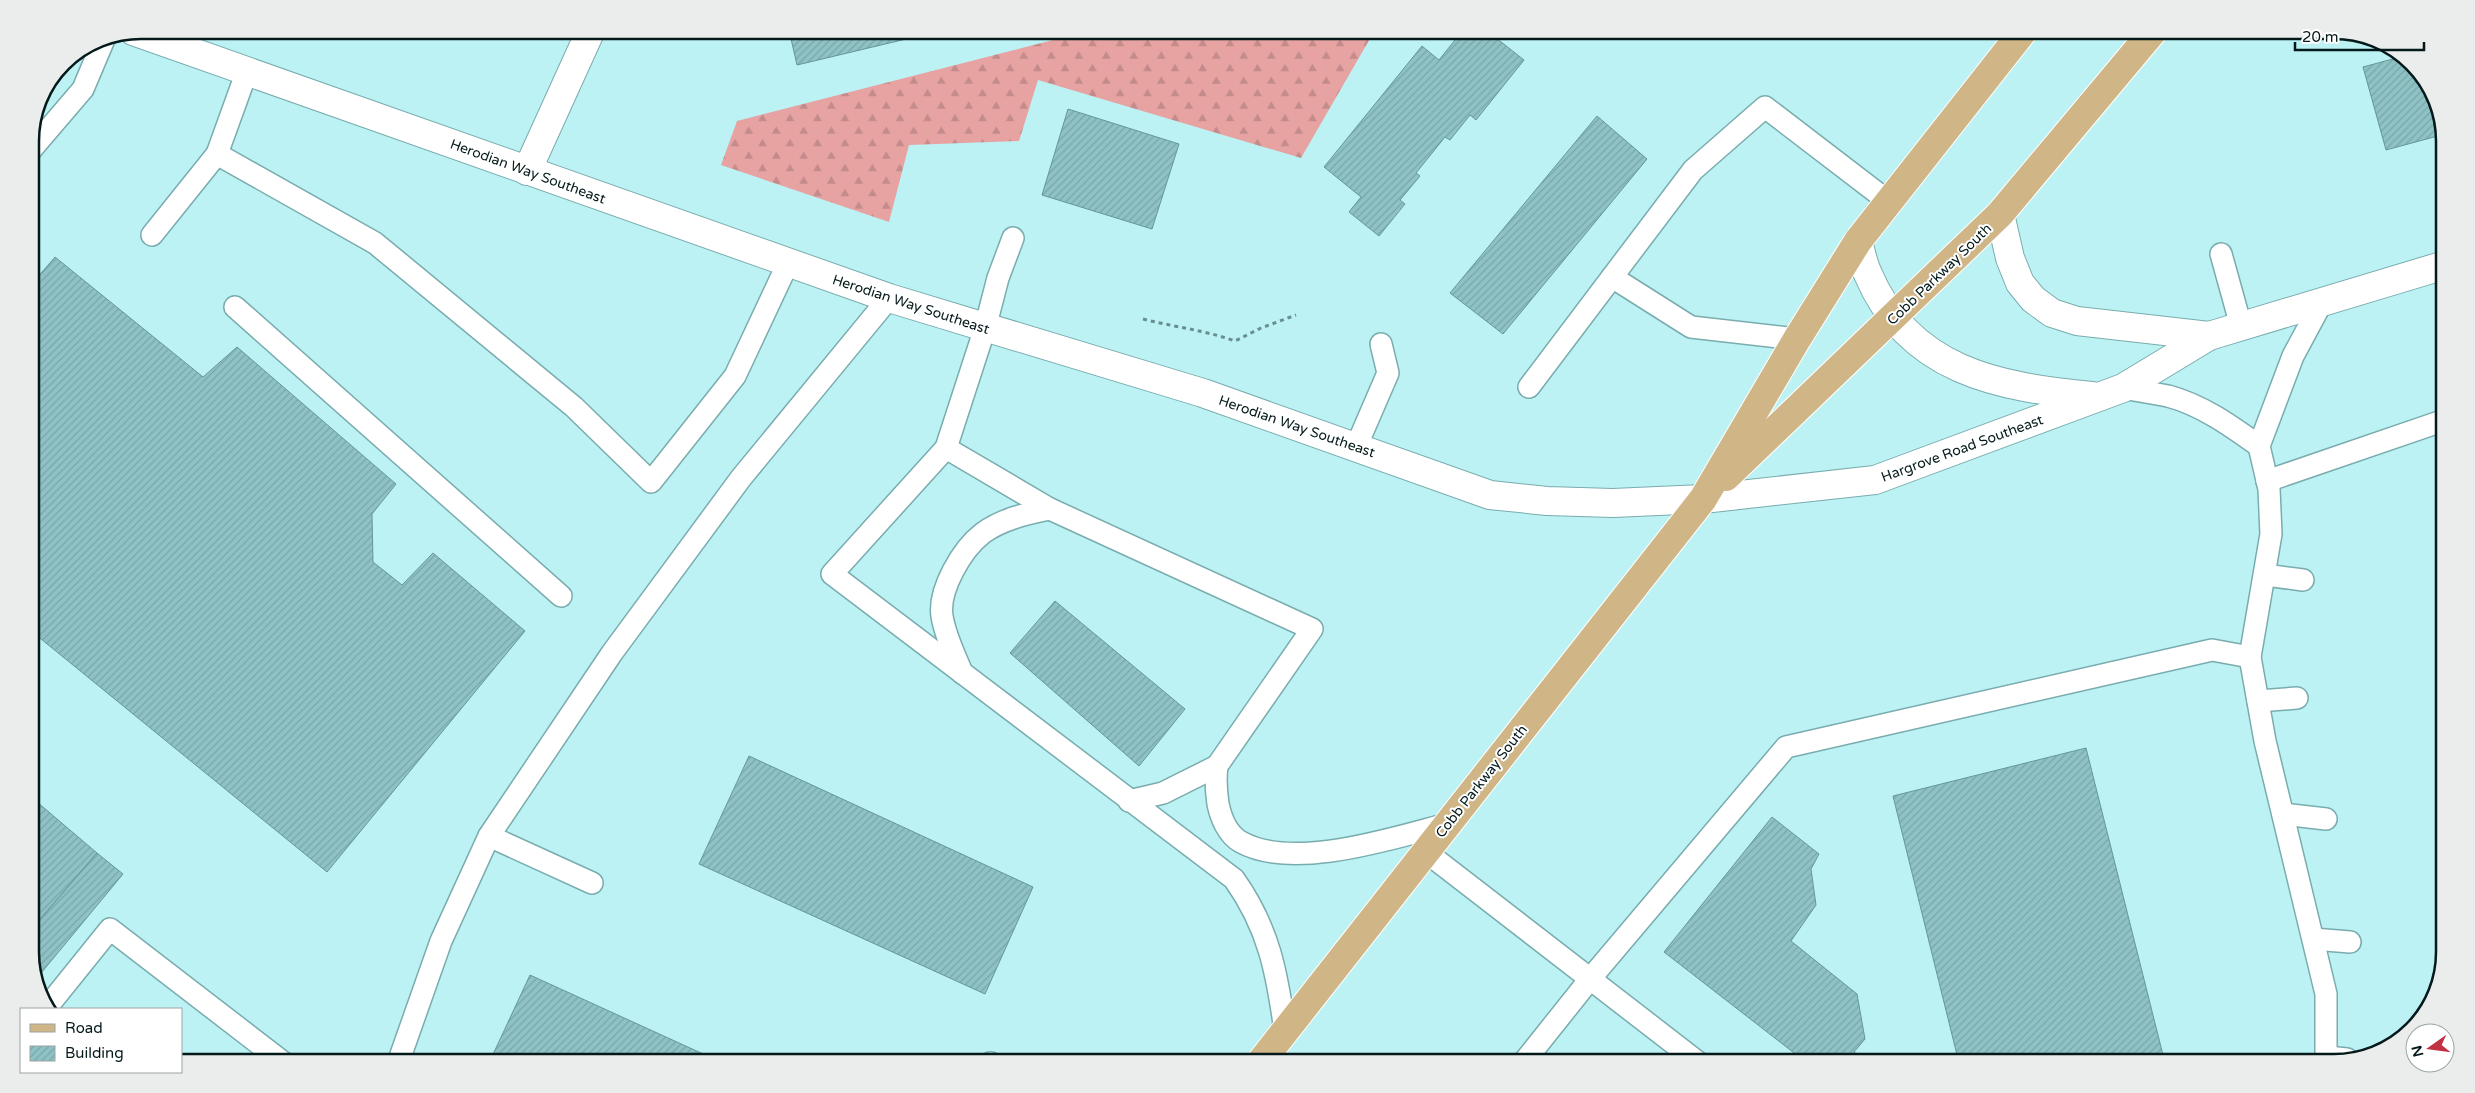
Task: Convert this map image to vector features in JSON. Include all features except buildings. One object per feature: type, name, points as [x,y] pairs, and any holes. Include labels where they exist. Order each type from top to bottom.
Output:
[{"type":"main road","name":"Cobb Parkway South","points":[[1267,1054],[1703,498],[1797,339],[1858,241],[2017,39]]},
{"type":"main road","name":"Cobb Parkway South","points":[[1703,498],[2000,214],[2146,39]]},
{"type":"street","name":"Herodian Way Southeast","points":[[156,39],[889,298],[1203,393],[1490,495],[1546,501],[1614,503],[1703,498]]},
{"type":"street","points":[[526,171],[588,39]]},
{"type":"street","name":"Hargrove Road Southeast","points":[[2000,214],[2010,258],[2020,283],[2033,299],[2052,313],[2077,322],[2209,336]]},
{"type":"street","name":"Hargrove Road Southeast","points":[[1858,241],[1867,273],[1893,318],[1913,338],[1931,352],[1980,377],[2036,391],[2110,392]]},
{"type":"street","name":"Hargrove Road Southeast","points":[[1703,498],[1875,480],[2110,392],[2209,336],[2436,268]]},
{"type":"lane","points":[[39,140],[83,89],[101,46]]},
{"type":"lane","points":[[152,234],[217,154],[247,70]]},
{"type":"lane","points":[[1529,387],[1693,170],[1765,107],[1888,202]]},
{"type":"lane","points":[[217,154],[375,243],[574,407],[651,482],[735,376],[788,263]]},
{"type":"lane","points":[[1013,238],[998,278],[985,328],[946,448],[832,574],[1234,879],[1248,898],[1262,926],[1278,978],[1285,1031]]},
{"type":"lane","points":[[2221,254],[2241,326]]},
{"type":"lane","points":[[1612,277],[1691,327],[1797,339]]},
{"type":"lane","points":[[401,1054],[441,942],[489,836],[612,653],[740,478],[889,298]]},
{"type":"lane","points":[[2322,302],[2293,356],[2259,446],[2267,481],[2272,534],[2250,657],[2264,741],[2326,994],[2332,1054]]},
{"type":"lane","points":[[235,307],[561,596]]},
{"type":"lane","points":[[1356,447],[1388,373],[1381,344]]},
{"type":"lane","points":[[2110,392],[2169,396],[2195,406],[2224,422],[2259,446]]},
{"type":"lane","points":[[2267,481],[2436,423]]},
{"type":"lane","points":[[946,448],[1050,509],[1312,629],[1217,766],[1214,783],[1220,814],[1228,830],[1240,842],[1258,849],[1280,853],[1326,852],[1371,844],[1448,824]]},
{"type":"lane","points":[[962,674],[942,616],[941,602],[946,582],[982,534],[1025,514],[1050,509]]},
{"type":"lane","points":[[2265,575],[2303,580]]},
{"type":"lane","points":[[1530,1054],[1590,979],[1786,747],[2212,650],[2250,657]]},
{"type":"lane","points":[[2258,701],[2298,698]]},
{"type":"lane","points":[[1129,801],[1163,794],[1217,766]]},
{"type":"lane","points":[[2283,814],[2326,819]]},
{"type":"lane","points":[[489,836],[592,884]]},
{"type":"lane","points":[[1426,852],[1687,1054]]},
{"type":"lane","points":[[51,1002],[110,929],[272,1054]]},
{"type":"lane","points":[[2313,939],[2350,942]]},
{"type":"path","points":[[1143,318],[1166,325],[1204,330],[1235,341],[1261,328],[1296,315]]},
{"type":"green space","points":[[1057,39],[1370,39],[1301,158],[1038,80],[1019,141],[909,145],[889,222],[721,165],[737,121]]}]
